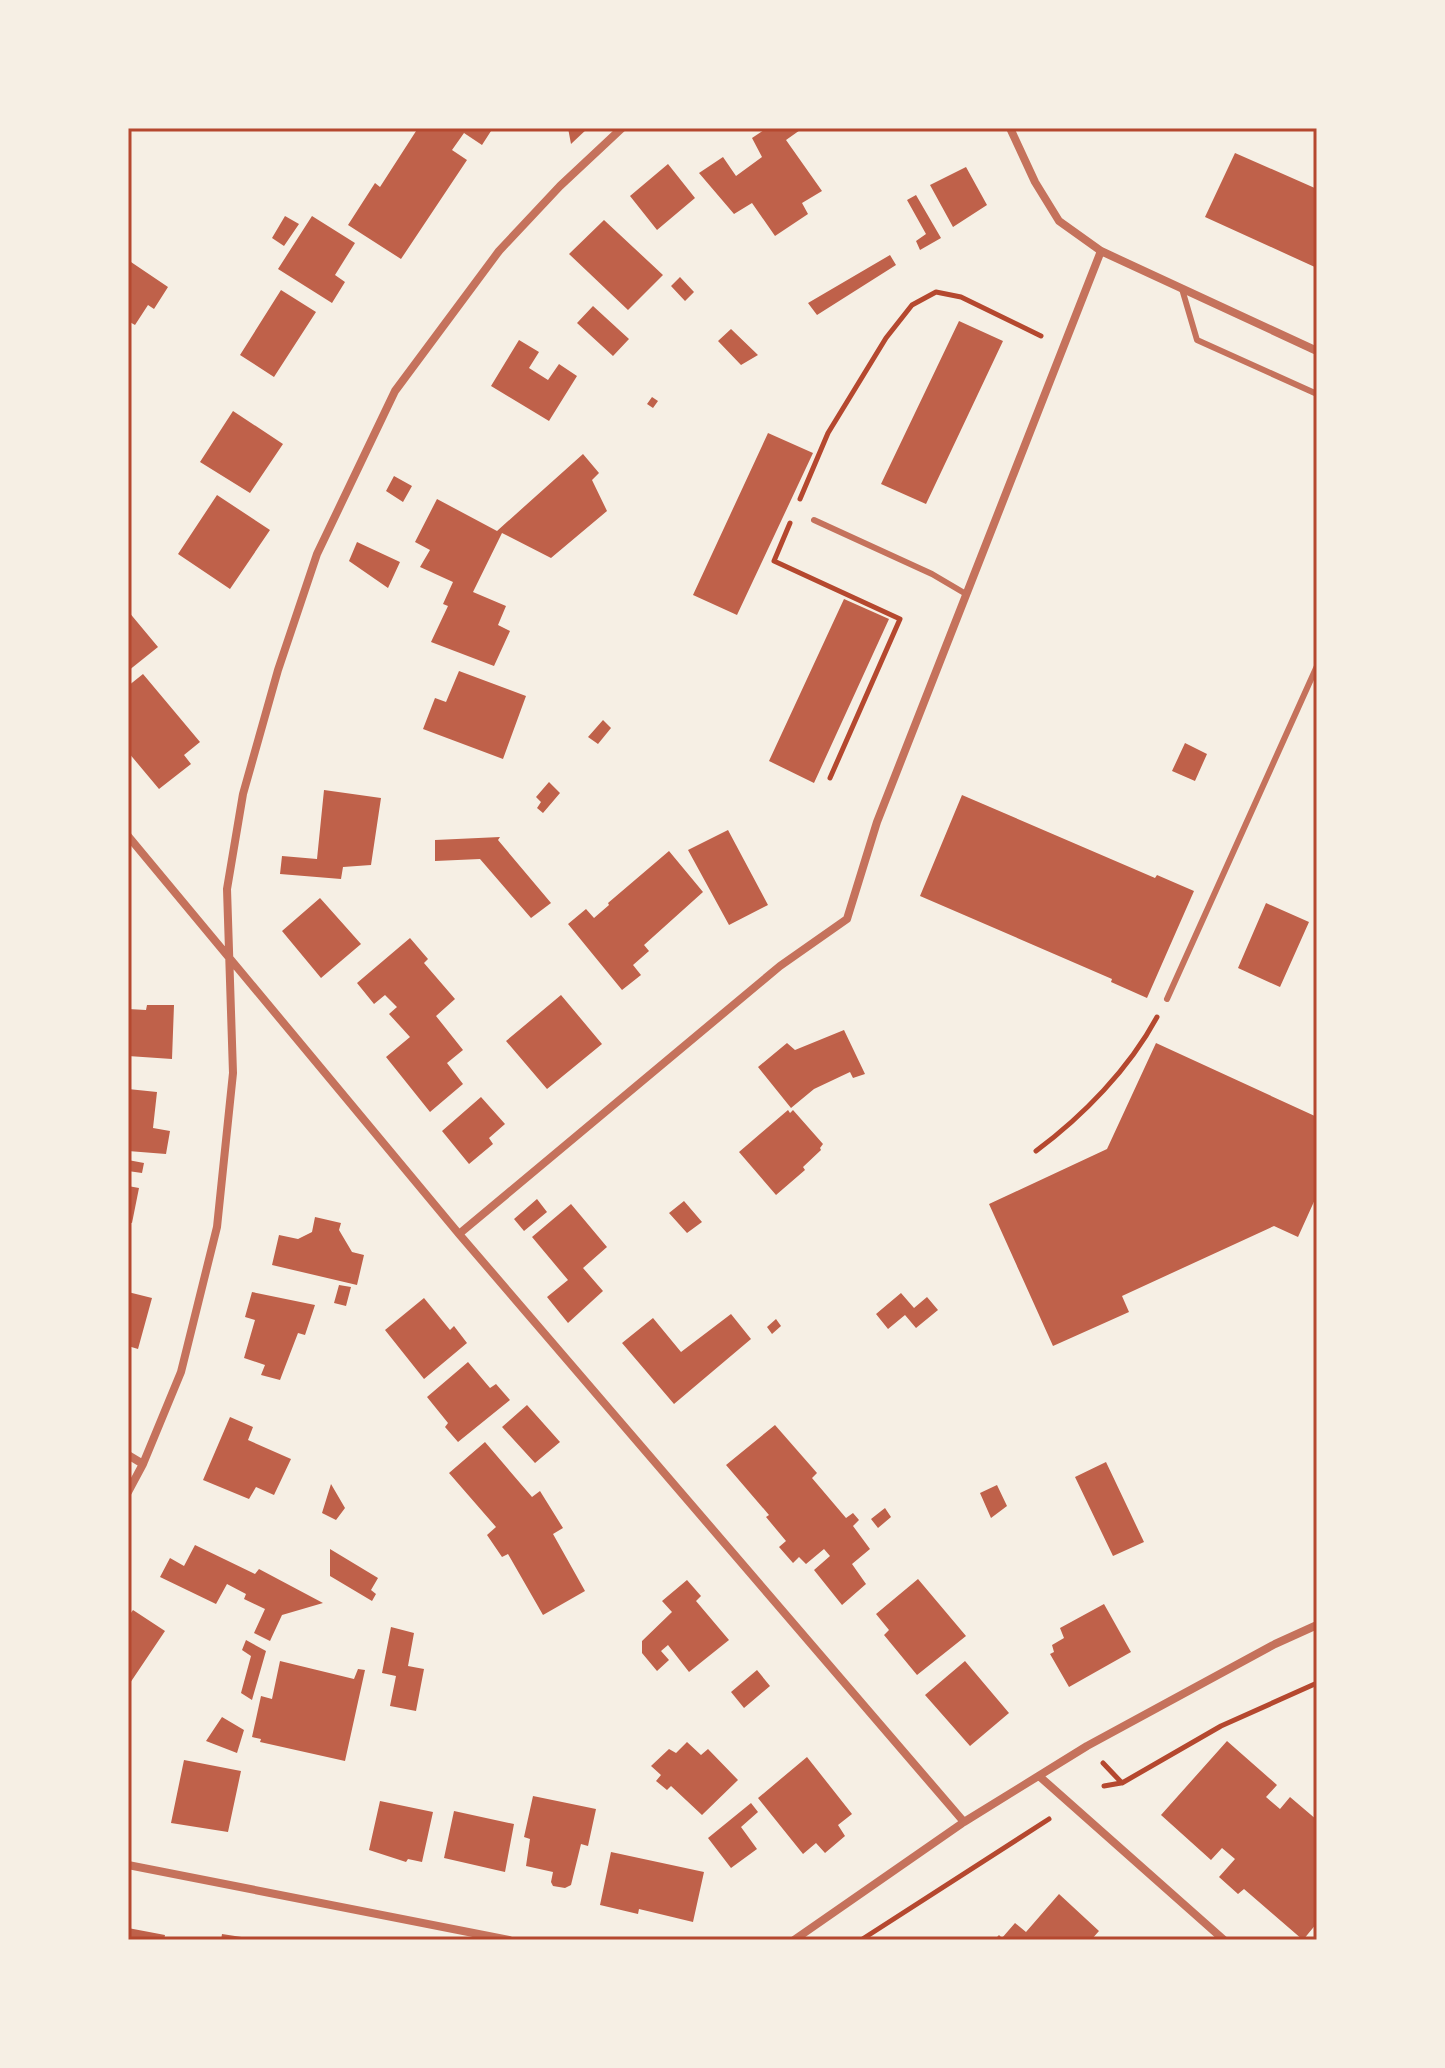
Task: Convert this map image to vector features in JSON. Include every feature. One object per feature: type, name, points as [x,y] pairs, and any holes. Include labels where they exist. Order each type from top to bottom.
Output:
[{"type":"street","points":[[128,1492],[143,1464],[181,1372],[217,1227],[233,1073],[227,889],[243,794],[278,670],[317,554],[395,391],[499,251],[560,186],[622,128]]},
{"type":"street","points":[[1010,128],[1035,182],[1059,221],[1101,251],[1317,351]]},
{"type":"street","points":[[459,1234],[780,966],[847,919],[877,822],[1101,251]]},
{"type":"street","points":[[128,836],[459,1234],[964,1822]]},
{"type":"street","points":[[128,1455],[143,1464]]},
{"type":"street","points":[[794,1940],[964,1822],[1087,1746],[1275,1644],[1317,1625]]},
{"type":"street","points":[[1039,1776],[1217,1938]]},
{"type":"street","points":[[128,1865],[509,1940]]},
{"type":"lane","points":[[1182,289],[1197,340],[1317,394]]},
{"type":"lane","points":[[814,520],[932,574],[966,594]]},
{"type":"lane","points":[[1167,999],[1317,666]]},
{"type":"path","points":[[798,504],[828,433],[886,338],[912,305],[936,292],[961,297],[1063,347]]},
{"type":"path","points":[[792,518],[774,561],[900,619],[830,778]]},
{"type":"path","points":[[1036,1151],[1066,1129],[1141,1048],[1167,999]]},
{"type":"path","points":[[1104,1786],[1122,1783],[1221,1726],[1317,1683]]},
{"type":"path","points":[[1087,1746],[1122,1783]]},
{"type":"path","points":[[861,1940],[1049,1819]]},
{"type":"building","points":[[418,128],[488,128],[491,131],[482,145],[464,133],[452,150],[467,160],[401,259],[348,225],[375,183],[380,187]]},
{"type":"building","points":[[568,128],[588,128],[571,144]]},
{"type":"building","points":[[767,128],[803,128],[786,140],[822,191],[802,203],[808,214],[775,236],[752,203],[734,214],[699,173],[723,157],[736,176],[762,157],[752,138]]},
{"type":"building","points":[[1235,153],[1317,189],[1317,268],[1205,217]]},
{"type":"building","points":[[668,164],[695,198],[657,230],[630,196]]},
{"type":"building","points":[[966,167],[987,205],[953,227],[930,185]]},
{"type":"building","points":[[916,195],[941,238],[920,250],[916,241],[926,234],[907,200]]},
{"type":"building","points":[[285,216],[299,224],[284,246],[272,238]]},
{"type":"building","points":[[312,216],[355,243],[335,275],[345,282],[332,303],[278,269]]},
{"type":"building","points":[[604,220],[663,275],[628,310],[569,254]]},
{"type":"building","points":[[890,255],[896,265],[817,315],[808,303]]},
{"type":"building","points":[[128,260],[168,287],[154,309],[148,305],[135,325],[128,321]]},
{"type":"building","points":[[680,277],[694,292],[685,301],[671,286]]},
{"type":"building","points":[[281,290],[316,312],[274,377],[240,355]]},
{"type":"building","points":[[593,306],[629,339],[613,356],[577,323]]},
{"type":"building","points":[[959,321],[1003,341],[926,504],[881,484]]},
{"type":"building","points":[[731,329],[758,355],[741,365],[718,341]]},
{"type":"building","points":[[519,340],[539,352],[529,368],[548,380],[559,364],[577,376],[549,421],[491,386]]},
{"type":"building","points":[[652,397],[658,401],[653,408],[647,404]]},
{"type":"building","points":[[233,411],[283,444],[250,493],[200,462]]},
{"type":"building","points":[[768,433],[813,453],[737,615],[693,595]]},
{"type":"building","points":[[583,454],[599,473],[592,480],[607,511],[551,558],[502,533],[473,592],[506,606],[498,625],[510,631],[494,666],[431,642],[448,606],[443,604],[453,582],[420,567],[430,550],[415,542],[437,499],[497,531]]},
{"type":"building","points":[[394,476],[412,486],[403,502],[386,491]]},
{"type":"building","points":[[217,495],[270,530],[230,589],[178,554]]},
{"type":"building","points":[[357,542],[400,562],[388,588],[349,561]]},
{"type":"building","points":[[844,599],[889,619],[814,783],[769,761]]},
{"type":"building","points":[[128,611],[158,647],[128,671]]},
{"type":"building","points":[[459,671],[526,696],[503,759],[423,729],[435,698],[446,702]]},
{"type":"building","points":[[143,674],[200,742],[184,755],[191,764],[159,789],[128,752],[128,686]]},
{"type":"building","points":[[603,720],[611,728],[598,744],[588,737]]},
{"type":"building","points":[[1185,743],[1207,754],[1195,781],[1172,771]]},
{"type":"building","points":[[549,782],[560,793],[543,813],[537,808],[541,802],[536,797]]},
{"type":"building","points":[[324,790],[381,798],[371,865],[343,867],[341,879],[280,874],[282,856],[317,859]]},
{"type":"building","points":[[962,795],[1155,878],[1157,875],[1194,891],[1147,998],[1111,982],[1112,979],[920,896]]},
{"type":"building","points":[[728,830],[768,905],[729,925],[688,850]]},
{"type":"building","points":[[500,837],[498,840],[551,903],[531,918],[480,859],[435,861],[435,840]]},
{"type":"building","points":[[669,851],[703,892],[644,945],[649,951],[633,965],[641,975],[622,990],[568,924],[586,909],[594,918]]},
{"type":"building","points":[[320,898],[361,944],[321,978],[282,931]]},
{"type":"building","points":[[1266,903],[1309,922],[1280,987],[1238,968]]},
{"type":"building","points":[[410,938],[428,959],[424,963],[455,999],[436,1016],[463,1050],[447,1063],[463,1084],[430,1112],[386,1057],[410,1037],[389,1014],[397,1007],[385,995],[374,1004],[357,983]]},
{"type":"building","points":[[561,995],[602,1044],[547,1089],[506,1041]]},
{"type":"building","points":[[147,1005],[174,1005],[172,1059],[128,1056],[128,1009],[146,1010]]},
{"type":"building","points":[[844,1030],[865,1074],[853,1078],[850,1072],[814,1089],[791,1108],[758,1067],[787,1043],[795,1050]]},
{"type":"building","points":[[1156,1043],[1317,1117],[1317,1195],[1298,1237],[1274,1226],[1122,1296],[1129,1312],[1053,1346],[989,1204],[1107,1149]]},
{"type":"building","points":[[128,1089],[157,1092],[153,1128],[170,1131],[166,1154],[128,1151]]},
{"type":"building","points":[[481,1097],[505,1124],[489,1138],[493,1144],[469,1164],[442,1131]]},
{"type":"building","points":[[788,1110],[790,1113],[793,1110],[823,1144],[821,1150],[803,1167],[805,1170],[776,1195],[739,1152]]},
{"type":"building","points":[[128,1160],[144,1163],[142,1173],[128,1171]]},
{"type":"building","points":[[128,1186],[139,1188],[132,1223],[128,1222]]},
{"type":"building","points":[[537,1199],[547,1212],[524,1231],[514,1219]]},
{"type":"building","points":[[684,1201],[702,1222],[687,1233],[669,1213]]},
{"type":"building","points":[[571,1204],[607,1247],[583,1268],[603,1291],[568,1323],[547,1297],[568,1280],[532,1237]]},
{"type":"building","points":[[315,1217],[341,1223],[339,1230],[352,1252],[364,1255],[357,1285],[272,1265],[279,1235],[298,1239],[312,1232]]},
{"type":"building","points":[[339,1285],[351,1287],[346,1306],[334,1303]]},
{"type":"building","points":[[128,1292],[152,1298],[138,1349],[128,1346]]},
{"type":"building","points":[[252,1292],[315,1305],[305,1335],[298,1333],[280,1380],[261,1375],[265,1365],[244,1358],[255,1320],[245,1317]]},
{"type":"building","points":[[901,1293],[914,1308],[927,1297],[938,1310],[916,1328],[905,1315],[888,1329],[876,1314]]},
{"type":"building","points":[[424,1298],[450,1330],[454,1326],[467,1343],[424,1379],[385,1330]]},
{"type":"building","points":[[731,1314],[751,1339],[674,1404],[622,1343],[653,1318],[681,1352]]},
{"type":"building","points":[[776,1319],[781,1326],[772,1334],[767,1327]]},
{"type":"building","points":[[468,1362],[490,1388],[496,1384],[510,1400],[458,1442],[445,1427],[448,1423],[427,1397]]},
{"type":"building","points":[[527,1405],[560,1442],[535,1463],[502,1427]]},
{"type":"building","points":[[230,1417],[253,1427],[248,1440],[291,1459],[274,1495],[256,1487],[249,1499],[203,1480]]},
{"type":"building","points":[[775,1425],[817,1473],[812,1478],[846,1518],[853,1513],[859,1520],[853,1526],[870,1549],[852,1564],[866,1584],[842,1605],[814,1570],[830,1556],[824,1549],[806,1564],[799,1557],[793,1563],[779,1547],[786,1541],[766,1517],[769,1515],[726,1465]]},
{"type":"building","points":[[485,1442],[532,1497],[540,1491],[563,1528],[553,1534],[585,1591],[543,1615],[508,1554],[502,1557],[487,1535],[496,1527],[449,1473]]},
{"type":"building","points":[[1106,1462],[1144,1542],[1113,1556],[1075,1477]]},
{"type":"building","points":[[331,1484],[345,1508],[336,1520],[322,1513]]},
{"type":"building","points":[[997,1485],[1007,1506],[991,1518],[980,1493]]},
{"type":"building","points":[[885,1508],[891,1517],[878,1528],[871,1519]]},
{"type":"building","points":[[195,1545],[255,1574],[259,1569],[323,1603],[282,1615],[270,1641],[254,1633],[265,1609],[244,1599],[246,1594],[227,1584],[216,1604],[160,1577],[170,1558],[184,1566]]},
{"type":"building","points":[[330,1549],[378,1578],[371,1590],[376,1594],[372,1601],[330,1576]]},
{"type":"building","points":[[918,1579],[966,1636],[917,1675],[884,1635],[889,1630],[876,1614]]},
{"type":"building","points":[[687,1580],[701,1596],[696,1601],[729,1640],[689,1672],[668,1645],[661,1651],[669,1660],[657,1671],[642,1653],[642,1641],[672,1612],[662,1601]]},
{"type":"building","points":[[1104,1604],[1131,1652],[1069,1687],[1050,1654],[1054,1652],[1052,1645],[1064,1638],[1060,1628]]},
{"type":"building","points":[[133,1610],[165,1631],[128,1686],[128,1617]]},
{"type":"building","points":[[391,1627],[414,1633],[408,1666],[424,1669],[416,1711],[390,1706],[396,1676],[382,1673]]},
{"type":"building","points":[[246,1640],[266,1651],[252,1700],[241,1693],[251,1656],[242,1650]]},
{"type":"building","points":[[280,1661],[354,1679],[358,1669],[365,1670],[345,1761],[260,1742],[261,1739],[252,1737],[261,1696],[272,1699]]},
{"type":"building","points":[[965,1661],[1009,1713],[970,1746],[925,1695]]},
{"type":"building","points":[[757,1670],[770,1686],[744,1708],[731,1692]]},
{"type":"building","points":[[222,1717],[244,1730],[237,1753],[206,1741]]},
{"type":"building","points":[[1227,1741],[1277,1785],[1266,1797],[1280,1809],[1290,1797],[1317,1820],[1317,1923],[1303,1940],[1244,1889],[1238,1894],[1219,1877],[1235,1859],[1222,1848],[1211,1860],[1161,1815]]},
{"type":"building","points":[[687,1742],[701,1755],[708,1749],[738,1780],[702,1815],[671,1786],[667,1790],[656,1781],[661,1775],[651,1766],[669,1749],[676,1753]]},
{"type":"building","points":[[807,1757],[852,1814],[838,1825],[845,1836],[825,1853],[816,1843],[803,1854],[758,1798]]},
{"type":"building","points":[[184,1760],[241,1771],[228,1832],[171,1823]]},
{"type":"building","points":[[533,1796],[596,1809],[588,1846],[581,1844],[571,1885],[565,1888],[553,1886],[553,1872],[526,1866],[530,1839],[524,1837]]},
{"type":"building","points":[[380,1801],[433,1812],[422,1862],[408,1859],[406,1862],[369,1850]]},
{"type":"building","points":[[751,1803],[758,1812],[741,1827],[757,1849],[731,1868],[708,1838]]},
{"type":"building","points":[[454,1811],[514,1824],[505,1872],[444,1858]]},
{"type":"building","points":[[611,1852],[704,1872],[693,1922],[639,1909],[638,1914],[600,1905]]},
{"type":"building","points":[[1059,1894],[1099,1931],[1091,1940],[994,1940],[999,1935],[1002,1938],[1015,1923],[1026,1932]]},
{"type":"building","points":[[128,1928],[165,1935],[164,1940],[128,1940]]},
{"type":"building","points":[[222,1934],[248,1938],[221,1940]]}]
